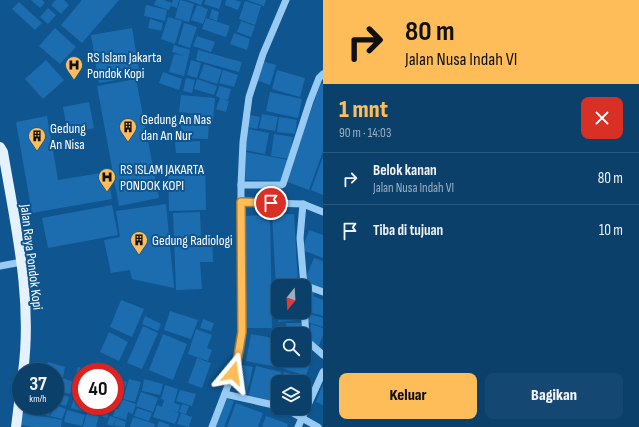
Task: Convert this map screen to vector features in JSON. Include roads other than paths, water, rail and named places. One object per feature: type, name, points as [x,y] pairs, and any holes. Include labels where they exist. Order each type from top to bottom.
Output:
[{"type":"main road","name":"Jalan Raya Pondok Kopi","points":[[1,150],[22,262],[26,309],[26,348],[24,363]]},
{"type":"main road","points":[[16,427],[18,415]]},
{"type":"street","points":[[212,427],[237,362],[242,332],[242,142],[249,97],[263,54],[286,0]]},
{"type":"street","points":[[241,185],[281,185],[284,181],[310,101],[319,78],[323,74]]},
{"type":"street","points":[[241,202],[303,204],[323,212]]},
{"type":"street","points":[[303,204],[300,238],[303,279]]},
{"type":"street","points":[[0,266],[22,262]]},
{"type":"street","points":[[311,288],[323,292]]},
{"type":"street","points":[[305,319],[306,340],[323,355]]},
{"type":"street","points":[[298,427],[323,372]]},
{"type":"street","points":[[225,394],[271,404]]},
{"type":"street","points":[[295,415],[318,427]]},
{"type":"place","name":"RS Islam Jakarta Pondok Kopi","points":[[74,80]]},
{"type":"place","name":"Gedung An Nas dan An Nur","points":[[128,142]]},
{"type":"place","name":"Gedung An Nisa","points":[[37,151]]},
{"type":"place","name":"RS ISLAM JAKARTA PONDOK KOPI","points":[[107,192]]},
{"type":"place","name":"Gedung Radiologi","points":[[139,255]]}]
